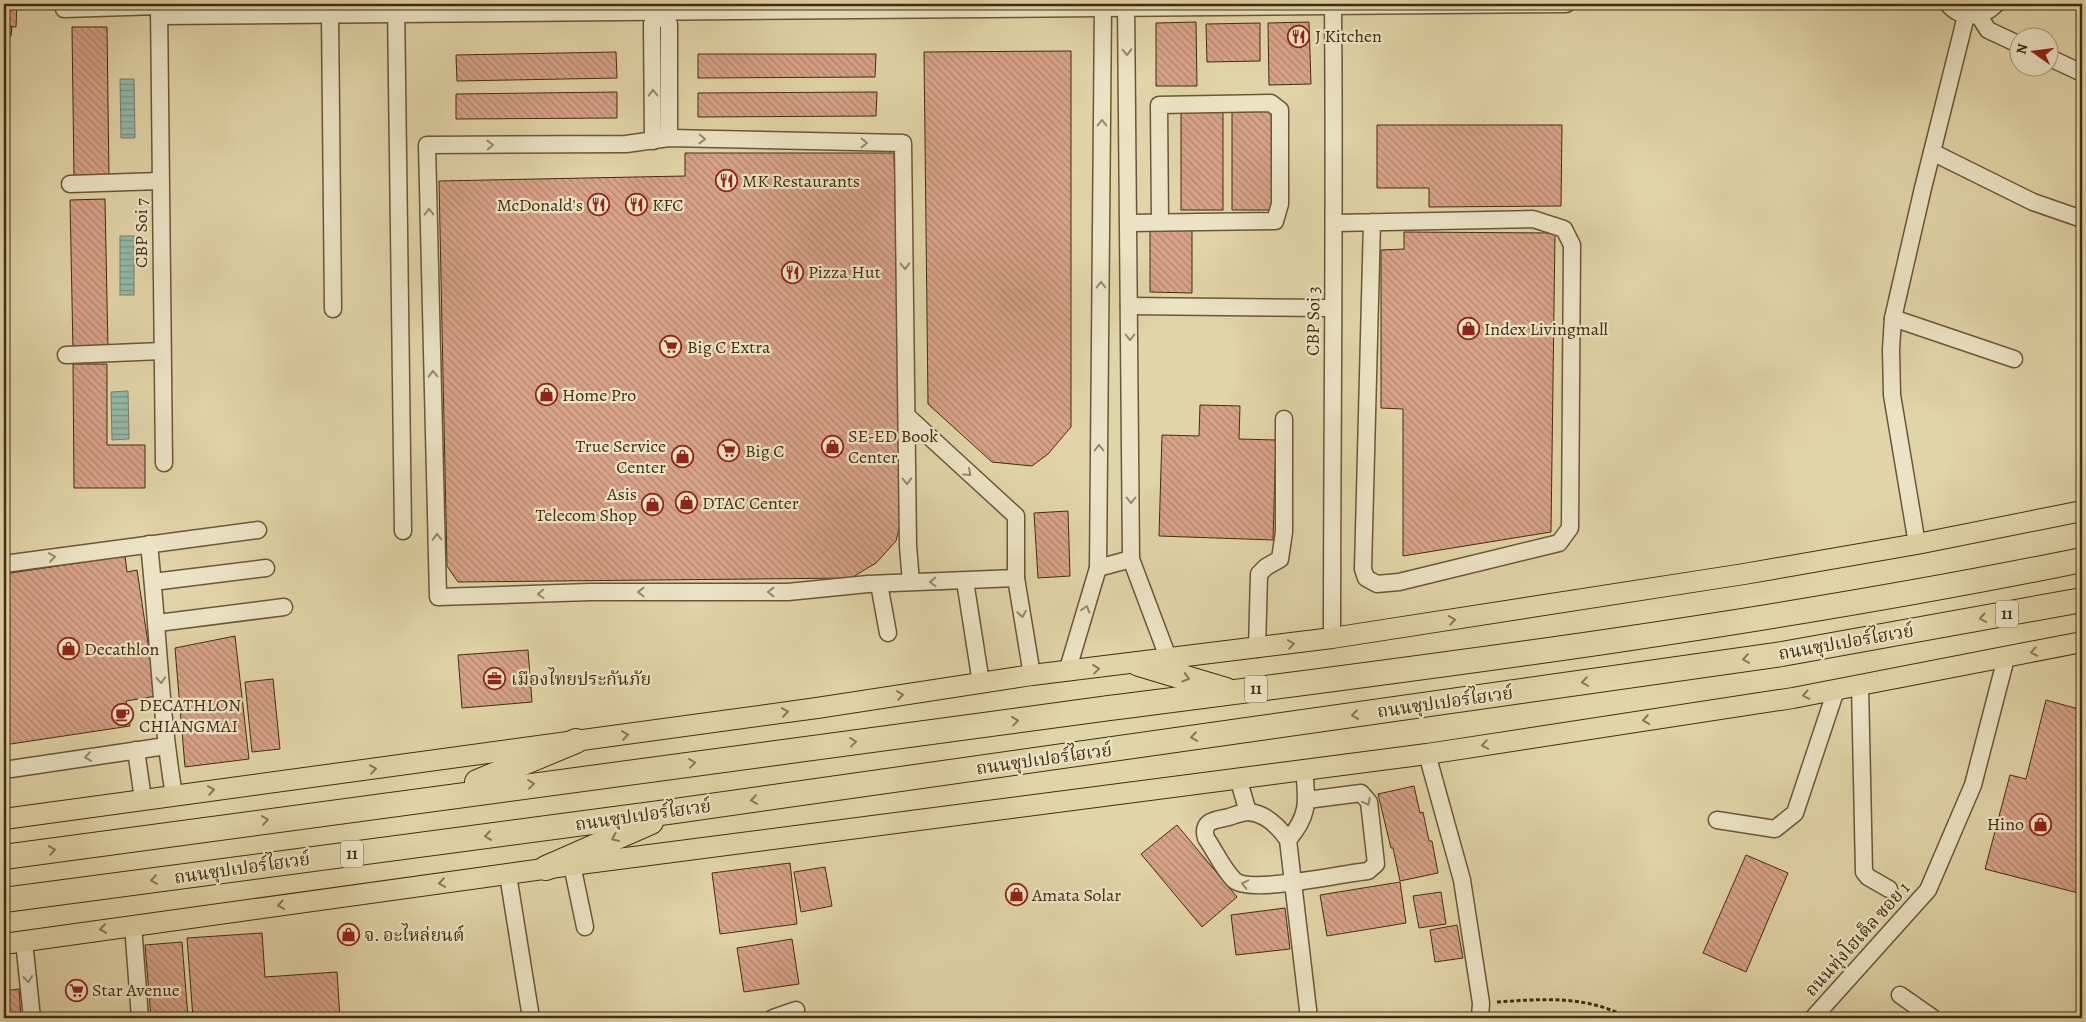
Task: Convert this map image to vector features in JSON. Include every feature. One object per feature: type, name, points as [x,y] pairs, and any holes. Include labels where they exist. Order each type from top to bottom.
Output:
[{"type":"highway","name":"11","points":[[4,857],[448,795],[1234,692],[1766,618],[2082,560]]},
{"type":"highway","name":"ถนนซุปเปอร์ไฮเวย์","points":[[4,900],[676,811],[1782,654],[2082,600]]},
{"type":"highway","points":[[1139,664],[1234,692]]},
{"type":"highway","points":[[448,795],[576,742]]},
{"type":"highway","points":[[546,868],[676,811]]},
{"type":"main road","points":[[4,818],[576,742],[1032,676],[1139,664],[1332,638],[1744,574],[1917,544],[2082,511]]},
{"type":"main road","points":[[4,944],[508,875],[546,868],[1427,754],[1836,690],[2082,642]]},
{"type":"street","points":[[64,9],[159,9],[330,15],[396,9],[1566,4]]},
{"type":"street","points":[[1948,4],[1954,11],[1972,16],[1988,30],[2008,39]]},
{"type":"street","points":[[1917,544],[1892,395],[1891,349],[1893,318],[1932,152],[1972,16],[1996,4]]},
{"type":"street","name":"CBP Soi 3","points":[[1332,638],[1335,223],[1333,5]]},
{"type":"street","points":[[1067,672],[1098,568],[1103,6]]},
{"type":"street","points":[[1126,6],[1132,559],[1169,660]]},
{"type":"street","points":[[658,8],[652,24],[661,140]]},
{"type":"street","name":"CBP Soi 7","points":[[159,9],[164,463]]},
{"type":"street","points":[[396,9],[403,531]]},
{"type":"street","points":[[330,15],[333,309]]},
{"type":"street","points":[[2058,62],[2082,73]]},
{"type":"street","points":[[1129,223],[1160,223],[1275,221],[1280,204],[1280,110],[1271,103],[1158,106],[1160,223]]},
{"type":"street","points":[[912,582],[908,546],[903,143],[661,140],[626,144],[427,145],[438,597],[590,592],[788,592],[879,584],[1016,578]]},
{"type":"street","points":[[1932,152],[2033,202],[2082,219]]},
{"type":"street","points":[[70,184],[160,181]]},
{"type":"street","points":[[1335,223],[1372,222],[1533,218],[1564,228],[1572,245],[1570,528],[1559,543],[1400,582],[1377,584],[1366,578],[1363,569],[1372,222]]},
{"type":"street","points":[[1129,306],[1333,308]]},
{"type":"street","points":[[1893,318],[2014,359]]},
{"type":"street","points":[[66,355],[162,351]]},
{"type":"street","points":[[907,416],[1016,516],[1016,578],[1032,676]]},
{"type":"street","points":[[1257,648],[1259,574],[1266,567],[1280,560],[1284,532],[1284,419]]},
{"type":"street","points":[[4,564],[258,530]]},
{"type":"street","points":[[149,544],[158,623],[166,746],[174,795]]},
{"type":"street","points":[[1098,568],[1132,559]]},
{"type":"street","points":[[153,582],[266,568]]},
{"type":"street","points":[[965,581],[981,683]]},
{"type":"street","points":[[879,584],[888,633]]},
{"type":"street","points":[[158,623],[284,607]]},
{"type":"street","name":"ถนนทุ่งโฮเต็ล ซอย 1","points":[[1813,1018],[1928,890],[1973,784],[2006,658]]},
{"type":"street","points":[[1860,685],[1864,872],[1868,877],[1889,890]]},
{"type":"street","points":[[1717,820],[1775,830],[1795,813],[1836,690]]},
{"type":"street","points":[[4,770],[166,746]]},
{"type":"street","points":[[136,750],[143,799]]},
{"type":"street","points":[[1427,754],[1462,880],[1480,1011]]},
{"type":"street","points":[[1288,840],[1300,827],[1305,813],[1307,800],[1304,769]]},
{"type":"street","points":[[1238,778],[1248,812]]},
{"type":"street","points":[[1307,800],[1361,793],[1369,802],[1376,864],[1368,871],[1293,882],[1264,886],[1246,885],[1235,881],[1206,838],[1204,832],[1207,824],[1212,820],[1248,812],[1276,825],[1288,840],[1293,882],[1297,922],[1309,1018]]},
{"type":"street","points":[[572,865],[585,927]]},
{"type":"street","points":[[508,875],[531,1018]]},
{"type":"street","points":[[132,925],[140,1018]]},
{"type":"street","points":[[24,941],[32,1018]]},
{"type":"street","points":[[1900,995],[1933,1018]]},
{"type":"street","points":[[774,1018],[796,1010]]},
{"type":"path","points":[[1480,1011],[1561,999],[1593,1004],[1628,1018]]},
{"type":"shaded area","points":[[120,79],[134,79],[135,138],[121,138]]},
{"type":"shaded area","points":[[120,236],[134,236],[134,295],[120,295]]},
{"type":"shaded area","points":[[128,391],[129,439],[112,440],[111,392]]},
{"type":"building","points":[[4,4],[17,4],[16,27],[4,26]]},
{"type":"building","points":[[1196,22],[1197,86],[1156,86],[1156,23]]},
{"type":"building","points":[[1309,22],[1311,84],[1269,85],[1268,23]]},
{"type":"building","points":[[1260,23],[1260,61],[1207,62],[1206,24]]},
{"type":"building","points":[[4,26],[12,27],[11,36],[7,36],[5,63]]},
{"type":"building","points":[[72,27],[107,27],[109,178],[74,178]]},
{"type":"building","points":[[1071,51],[1071,427],[1048,454],[1032,466],[992,462],[928,404],[924,52]]},
{"type":"building","points":[[616,52],[617,78],[457,81],[456,55]]},
{"type":"building","points":[[698,54],[876,54],[875,77],[698,78]]},
{"type":"building","points":[[617,92],[617,118],[456,119],[456,94]]},
{"type":"building","points":[[877,92],[876,116],[698,117],[698,93]]},
{"type":"building","points":[[4,107],[9,107],[6,136],[4,136]]},
{"type":"building","points":[[1273,109],[1273,210],[1232,210],[1232,110]]},
{"type":"building","points":[[1181,112],[1223,112],[1223,210],[1181,210]]},
{"type":"building","points":[[1377,125],[1562,125],[1561,206],[1429,207],[1429,188],[1377,188]]},
{"type":"building","name":"Big C Extra","points":[[685,153],[894,153],[903,513],[896,541],[876,563],[851,578],[458,582],[447,566],[439,181],[685,176]]},
{"type":"building","points":[[105,199],[108,350],[73,351],[70,200]]},
{"type":"building","points":[[1150,229],[1192,229],[1192,293],[1150,292]]},
{"type":"building","name":"Index Livingmall","points":[[1404,232],[1555,233],[1551,532],[1403,556],[1403,409],[1381,408],[1381,250],[1404,249]]},
{"type":"building","points":[[73,364],[107,364],[107,445],[145,445],[145,488],[74,488]]},
{"type":"building","points":[[1200,405],[1240,406],[1239,439],[1276,440],[1273,540],[1159,536],[1162,435],[1199,436]]},
{"type":"building","points":[[1068,511],[1070,576],[1038,578],[1034,513]]},
{"type":"building","points":[[125,556],[127,572],[137,570],[156,696],[126,701],[130,726],[4,745],[4,574]]},
{"type":"building","points":[[235,636],[249,759],[185,767],[175,648]]},
{"type":"building","name":"เมืองไทยประกันภัย","points":[[528,650],[532,702],[462,708],[458,655]]},
{"type":"building","points":[[273,679],[280,749],[252,752],[245,682]]},
{"type":"building","name":"Hino","points":[[2046,700],[2082,710],[2082,894],[1985,869],[2010,775],[2026,779]]},
{"type":"building","points":[[1414,786],[1420,813],[1423,812],[1429,841],[1432,841],[1438,873],[1400,881],[1378,794]]},
{"type":"building","points":[[1177,825],[1237,897],[1202,927],[1141,854]]},
{"type":"building","points":[[1746,855],[1788,873],[1746,972],[1703,953]]},
{"type":"building","points":[[790,863],[797,924],[720,934],[712,873]]},
{"type":"building","points":[[825,867],[832,906],[801,912],[794,872]]},
{"type":"building","points":[[1400,882],[1406,923],[1327,936],[1320,895]]},
{"type":"building","points":[[1441,892],[1446,924],[1419,928],[1413,896]]},
{"type":"building","points":[[1285,908],[1290,949],[1236,955],[1231,915]]},
{"type":"building","points":[[1457,925],[1463,958],[1435,962],[1430,930]]},
{"type":"building","points":[[262,933],[265,977],[337,972],[340,1018],[193,1018],[187,938]]},
{"type":"building","points":[[792,939],[799,984],[744,992],[737,948]]},
{"type":"building","points":[[182,942],[188,1018],[151,1018],[145,945]]},
{"type":"building","points":[[19,989],[21,1018],[4,1018],[4,991]]},
{"type":"place","name":"J Kitchen","points":[[1299,36]]},
{"type":"place","name":"MK Restaurants","points":[[726,181]]},
{"type":"place","name":"McDonald's","points":[[599,205]]},
{"type":"place","name":"KFC","points":[[636,205]]},
{"type":"place","name":"Pizza Hut","points":[[792,272]]},
{"type":"place","name":"Index Livingmall","points":[[1468,329]]},
{"type":"place","name":"Big C Extra","points":[[671,347]]},
{"type":"place","name":"Home Pro","points":[[546,395]]},
{"type":"place","name":"SE-ED Book Center","points":[[832,446]]},
{"type":"place","name":"Big C","points":[[729,451]]},
{"type":"place","name":"True Service Center","points":[[682,456]]},
{"type":"place","name":"DTAC Center","points":[[686,503]]},
{"type":"place","name":"Asis Telecom Shop","points":[[653,504]]},
{"type":"place","name":"Decathlon","points":[[68,649]]},
{"type":"place","name":"เมืองไทยประกันภัย","points":[[495,679]]},
{"type":"place","name":"DECATHLON CHIANGMAI","points":[[123,715]]},
{"type":"place","name":"Hino","points":[[2040,824]]},
{"type":"place","name":"Amata Solar","points":[[1016,895]]},
{"type":"place","name":"จ. อะไหล่ยนต์","points":[[348,935]]},
{"type":"place","name":"Star Avenue","points":[[76,990]]}]
